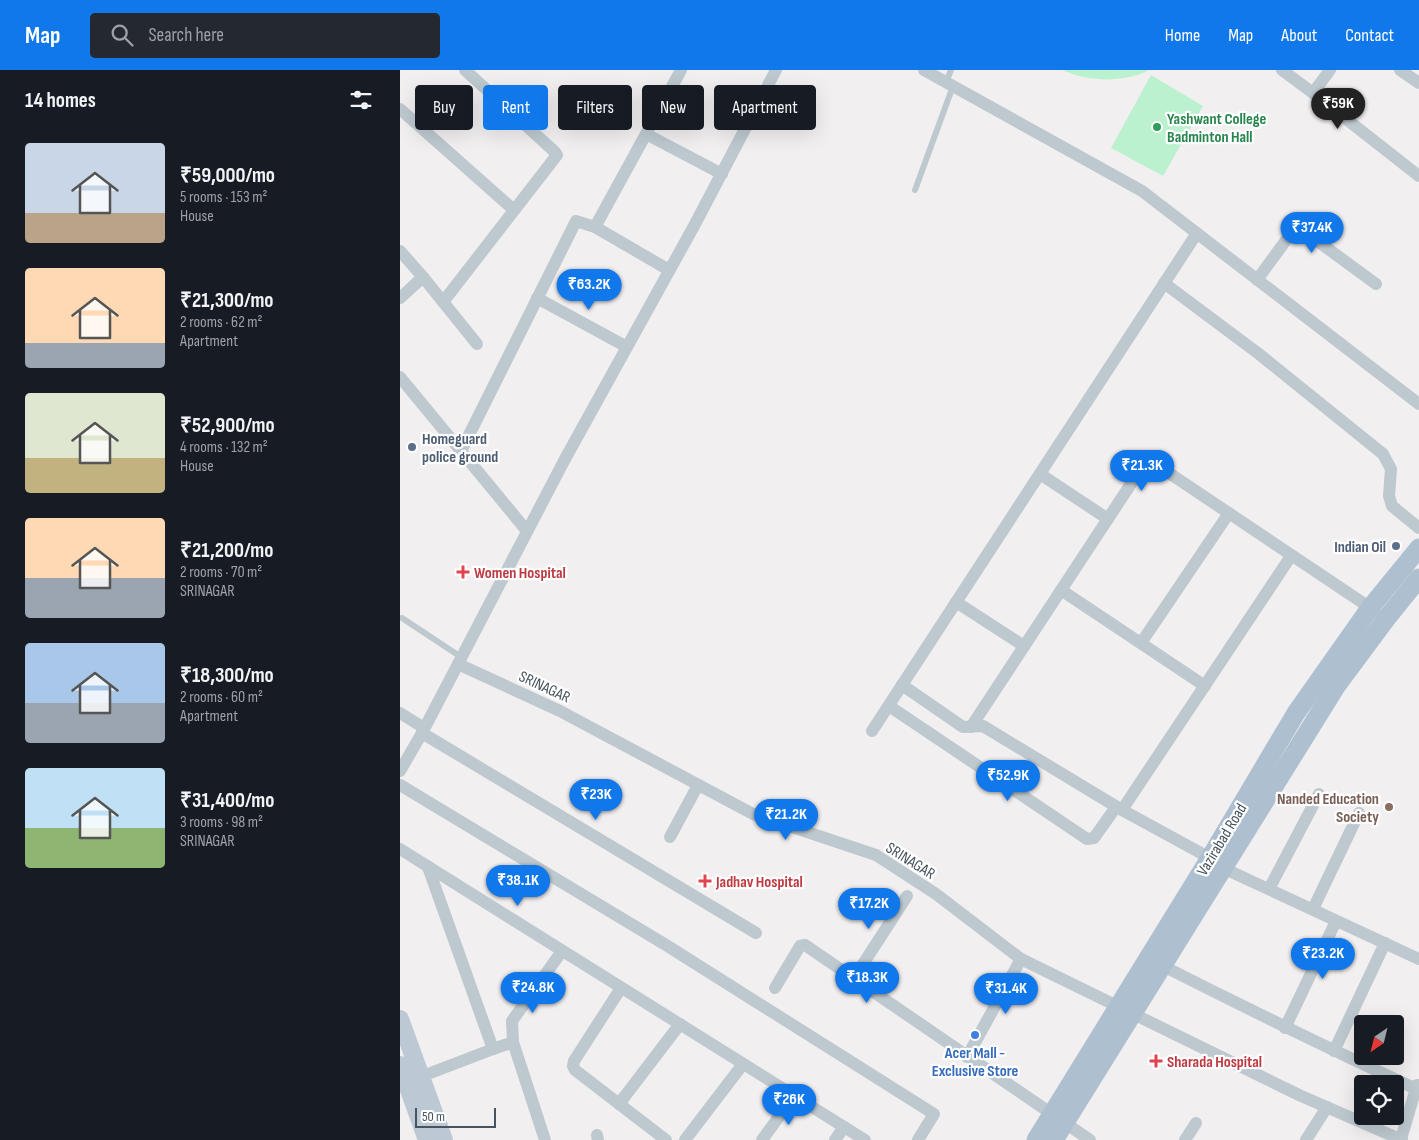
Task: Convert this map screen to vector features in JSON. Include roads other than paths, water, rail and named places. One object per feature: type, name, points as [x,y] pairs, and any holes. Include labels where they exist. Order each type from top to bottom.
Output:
[{"type":"main road","name":"Vazirabad Road","points":[[1124,1011],[1164,966],[1296,713],[1370,608],[1419,548]]},
{"type":"main road","name":"Vazirabad Road","points":[[1036,1140],[1059,1117],[1217,863],[1337,685],[1419,578]]},
{"type":"main road","points":[[402,1028],[444,1140]]},
{"type":"main road","points":[[400,1065],[427,1140]]},
{"type":"main road","name":"Vazirabad Road","points":[[1054,1140],[1059,1117]]},
{"type":"street","points":[[443,302],[556,158],[556,152],[465,70]]},
{"type":"street","points":[[595,227],[681,70]]},
{"type":"street","points":[[400,771],[423,731],[527,531],[722,174],[776,70]]},
{"type":"street","points":[[924,70],[1142,191],[1419,404]]},
{"type":"street","points":[[1282,70],[1419,176]]},
{"type":"street","points":[[1313,93],[1330,70]]},
{"type":"street","points":[[1407,72],[1419,83]]},
{"type":"street","points":[[400,109],[514,210]]},
{"type":"street","points":[[646,134],[722,174]]},
{"type":"street","points":[[461,451],[576,221],[595,227],[670,270]]},
{"type":"street","points":[[1257,280],[1292,232],[1301,229],[1376,284]]},
{"type":"street","points":[[872,731],[1197,233]]},
{"type":"street","points":[[400,251],[477,344]]},
{"type":"street","points":[[400,298],[422,277]]},
{"type":"street","points":[[1164,283],[1259,354],[1383,454],[1391,469],[1389,496],[1392,506],[1419,528]]},
{"type":"street","points":[[537,298],[627,347]]},
{"type":"street","points":[[400,377],[527,531]]},
{"type":"street","points":[[971,727],[1146,463],[1160,467],[1386,619]]},
{"type":"street","points":[[1040,474],[1108,519]]},
{"type":"street","points":[[1141,643],[1229,514]]},
{"type":"street","points":[[889,706],[1087,839],[1094,838],[1119,809],[1205,686],[1291,556]]},
{"type":"street","points":[[1403,567],[1419,578]]},
{"type":"street","points":[[1062,590],[1205,686]]},
{"type":"street","points":[[956,602],[1024,646]]},
{"type":"street","name":"SRINAGAR","points":[[460,661],[560,711],[753,814],[876,856],[936,894],[1022,959],[1124,1011],[1327,1107],[1402,1140]]},
{"type":"street","points":[[902,685],[963,727],[983,726],[1119,809],[1217,863],[1419,959]]},
{"type":"street","points":[[400,712],[423,731],[756,933]]},
{"type":"street","points":[[400,785],[666,945],[934,1114],[918,1140]]},
{"type":"street","points":[[670,837],[698,785]]},
{"type":"street","points":[[1269,889],[1320,794]]},
{"type":"street","points":[[1313,909],[1359,813]]},
{"type":"street","points":[[400,850],[864,1140]]},
{"type":"street","points":[[428,867],[493,1050]]},
{"type":"street","points":[[854,978],[907,896]]},
{"type":"street","points":[[1285,1028],[1336,920]]},
{"type":"street","points":[[1334,1051],[1385,943]]},
{"type":"street","points":[[775,988],[803,945],[805,945],[1090,1140]]},
{"type":"street","points":[[545,1140],[513,1042],[512,1021],[562,950]]},
{"type":"street","points":[[967,1057],[1022,959]]},
{"type":"street","points":[[1164,966],[1285,1028],[1412,1087],[1417,1086],[1402,1140]]},
{"type":"street","points":[[621,988],[574,1061],[573,1066],[575,1070],[666,1140]]},
{"type":"street","points":[[619,1104],[680,1024]]},
{"type":"street","points":[[420,1077],[513,1042]]},
{"type":"street","points":[[685,1140],[743,1064]]},
{"type":"street","points":[[762,1140],[794,1096]]},
{"type":"street","points":[[1311,1138],[1327,1107]]},
{"type":"street","points":[[1185,1140],[1196,1123]]},
{"type":"street","points":[[835,1140],[844,1127]]},
{"type":"lane","points":[[914,190],[949,84],[951,70]]},
{"type":"lane","points":[[402,618],[460,661]]},
{"type":"place","name":"Yashwant College Badminton Hall","points":[[1157,127]]},
{"type":"place","name":"Homeguard police ground","points":[[412,447]]},
{"type":"place","name":"Indian Oil","points":[[1396,546]]},
{"type":"place","name":"Women Hospital","points":[[463,572]]},
{"type":"place","name":"Nanded Education Society","points":[[1389,807]]},
{"type":"place","name":"Jadhav Hospital","points":[[705,881]]},
{"type":"place","name":"Acer Mall - Exclusive Store","points":[[975,1035]]},
{"type":"place","name":"Sharada Hospital","points":[[1156,1061]]}]
